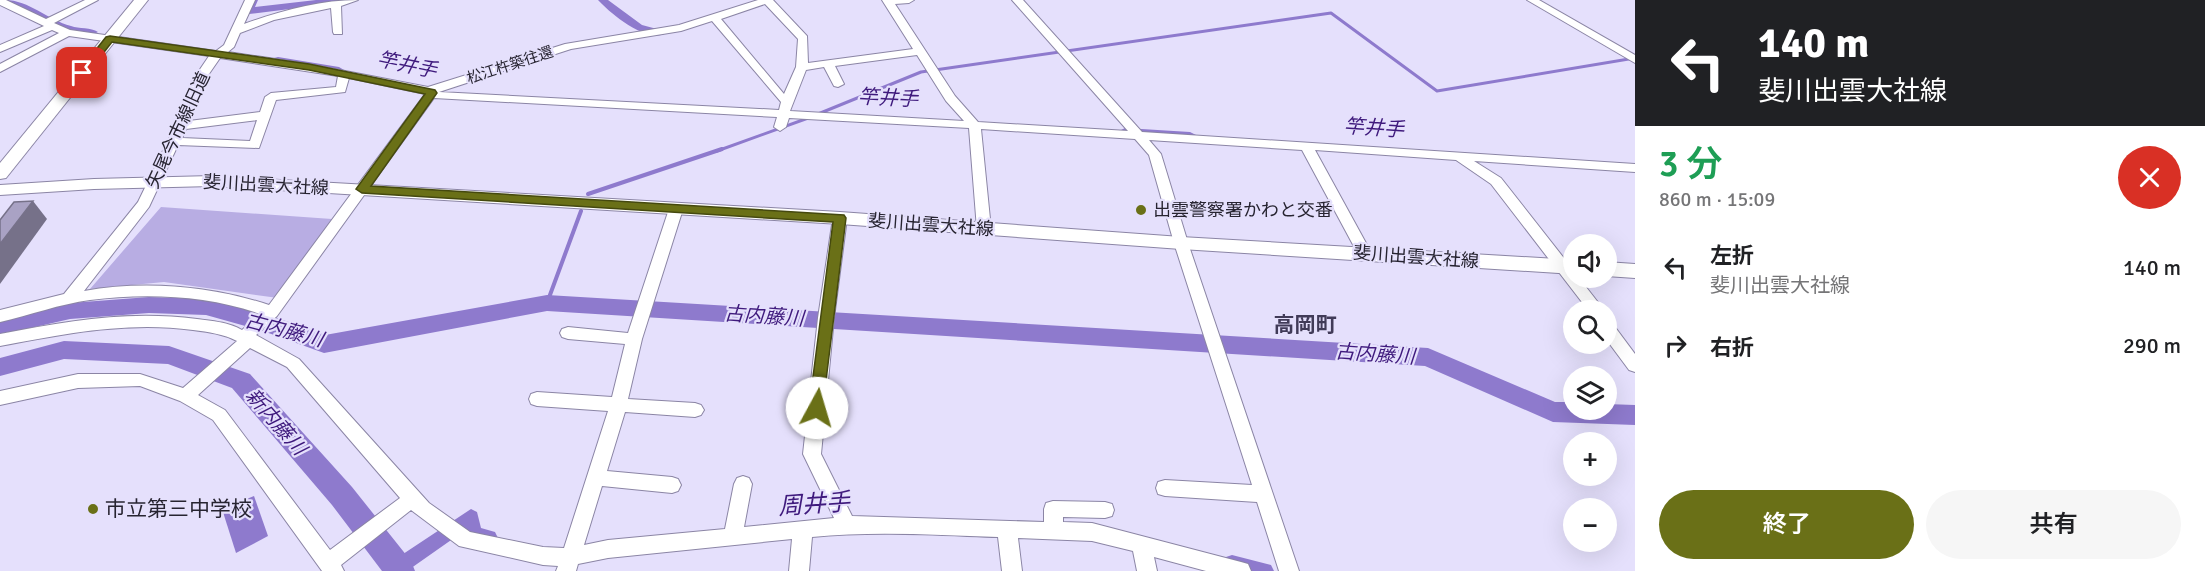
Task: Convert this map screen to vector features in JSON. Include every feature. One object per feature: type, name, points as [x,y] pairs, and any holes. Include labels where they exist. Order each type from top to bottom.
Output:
[{"type":"main road","points":[[0,174],[141,0]]},
{"type":"main road","name":"斐川出雲大社線","points":[[0,190],[212,181],[840,218],[1181,243],[1563,267]]},
{"type":"main road","points":[[1617,270],[1635,271]]},
{"type":"street","points":[[0,49],[93,0]]},
{"type":"street","points":[[216,55],[229,46],[250,0]]},
{"type":"street","points":[[766,0],[803,38],[802,67],[780,127]]},
{"type":"street","name":"松江杵築往還","points":[[216,55],[309,67],[431,92],[569,46],[681,28],[766,0]]},
{"type":"street","points":[[909,0],[888,1],[950,98],[975,126],[984,229]]},
{"type":"street","points":[[1017,0],[1155,154],[1181,243],[1289,571]]},
{"type":"street","points":[[1532,0],[1635,60]]},
{"type":"street","name":"矢尾今市線旧道","points":[[0,1],[67,33],[216,55],[196,84],[181,126],[144,204],[69,299]]},
{"type":"street","points":[[237,31],[271,18],[345,2],[338,32]]},
{"type":"street","points":[[715,18],[780,96],[786,107]]},
{"type":"street","points":[[0,69],[67,33]]},
{"type":"street","points":[[802,67],[920,51]]},
{"type":"street","points":[[828,64],[838,84]]},
{"type":"street","points":[[174,141],[255,145],[271,97],[340,90],[344,74]]},
{"type":"street","points":[[186,396],[272,312],[431,92],[437,95],[786,107],[975,126],[1136,134],[1460,158],[1635,168]]},
{"type":"street","points":[[181,126],[264,115]]},
{"type":"street","points":[[1306,145],[1365,254]]},
{"type":"street","points":[[1460,158],[1496,181],[1563,261]]},
{"type":"street","points":[[568,564],[618,407],[634,339],[676,209]]},
{"type":"street","points":[[840,218],[826,318],[812,454],[847,525]]},
{"type":"street","points":[[0,316],[69,299],[149,292],[202,295],[252,304],[272,312]]},
{"type":"street","points":[[0,340],[85,324],[160,320],[227,329],[293,363],[409,503],[422,509],[466,540],[543,556],[568,564],[608,549],[847,525],[908,525],[1092,532],[1241,571]]},
{"type":"street","points":[[568,333],[634,339]]},
{"type":"street","points":[[1617,342],[1635,366]]},
{"type":"street","points":[[0,398],[78,381],[141,380],[186,396],[219,415],[240,447],[265,474],[332,564],[409,503]]},
{"type":"street","points":[[537,399],[618,407],[695,410]]},
{"type":"street","points":[[595,478],[672,485]]},
{"type":"street","points":[[733,537],[743,484]]},
{"type":"street","points":[[1166,488],[1263,494]]},
{"type":"street","points":[[1054,531],[1053,509],[1105,510]]},
{"type":"street","points":[[1007,529],[1012,571]]},
{"type":"street","points":[[799,571],[803,530]]},
{"type":"street","points":[[1141,545],[1147,571]]},
{"type":"shaded area","points":[[161,207],[332,219],[278,298],[164,282],[90,289]]},
{"type":"shaded area","points":[[254,496],[268,536],[236,553],[222,509]]},
{"type":"building","points":[[33,201],[0,244],[0,220],[14,202]]},
{"type":"waterway","name":"竿井手","points":[[10,0],[50,22],[72,30],[93,32]]},
{"type":"waterway","points":[[253,0],[249,11],[338,0]]},
{"type":"waterway","points":[[603,0],[639,27],[647,31],[663,32]]},
{"type":"waterway","points":[[818,114],[921,72],[1331,13],[1437,91],[1635,58]]},
{"type":"waterway","name":"竿井手","points":[[278,60],[339,70]]},
{"type":"waterway","points":[[717,151],[811,117]]},
{"type":"waterway","name":"竿井手","points":[[1125,131],[1190,135]]},
{"type":"waterway","points":[[588,194],[722,149]]},
{"type":"waterway","points":[[547,303],[581,211]]},
{"type":"waterway","name":"古内藤川","points":[[0,326],[70,311],[149,305],[206,307],[269,324],[324,344],[547,303],[1428,357],[1553,412],[1635,415]]},
{"type":"waterway","name":"新内藤川","points":[[0,367],[64,350],[169,355],[241,381],[342,496],[400,571]]},
{"type":"waterway","name":"周井手","points":[[397,568],[471,517],[473,534],[489,538]]},
{"type":"waterway","name":"周井手","points":[[1232,563],[1265,571]]},
{"type":"place","name":"出雲警察署かわと交番","points":[[1141,210]]},
{"type":"place","name":"市立第三中学校","points":[[93,509]]},
{"type":"district","name":"高岡町","points":[[1305,325]]},
{"type":"route","points":[[82,73],[110,39],[309,67],[432,93],[428,95],[362,189],[840,218],[826,318],[817,408]]}]
